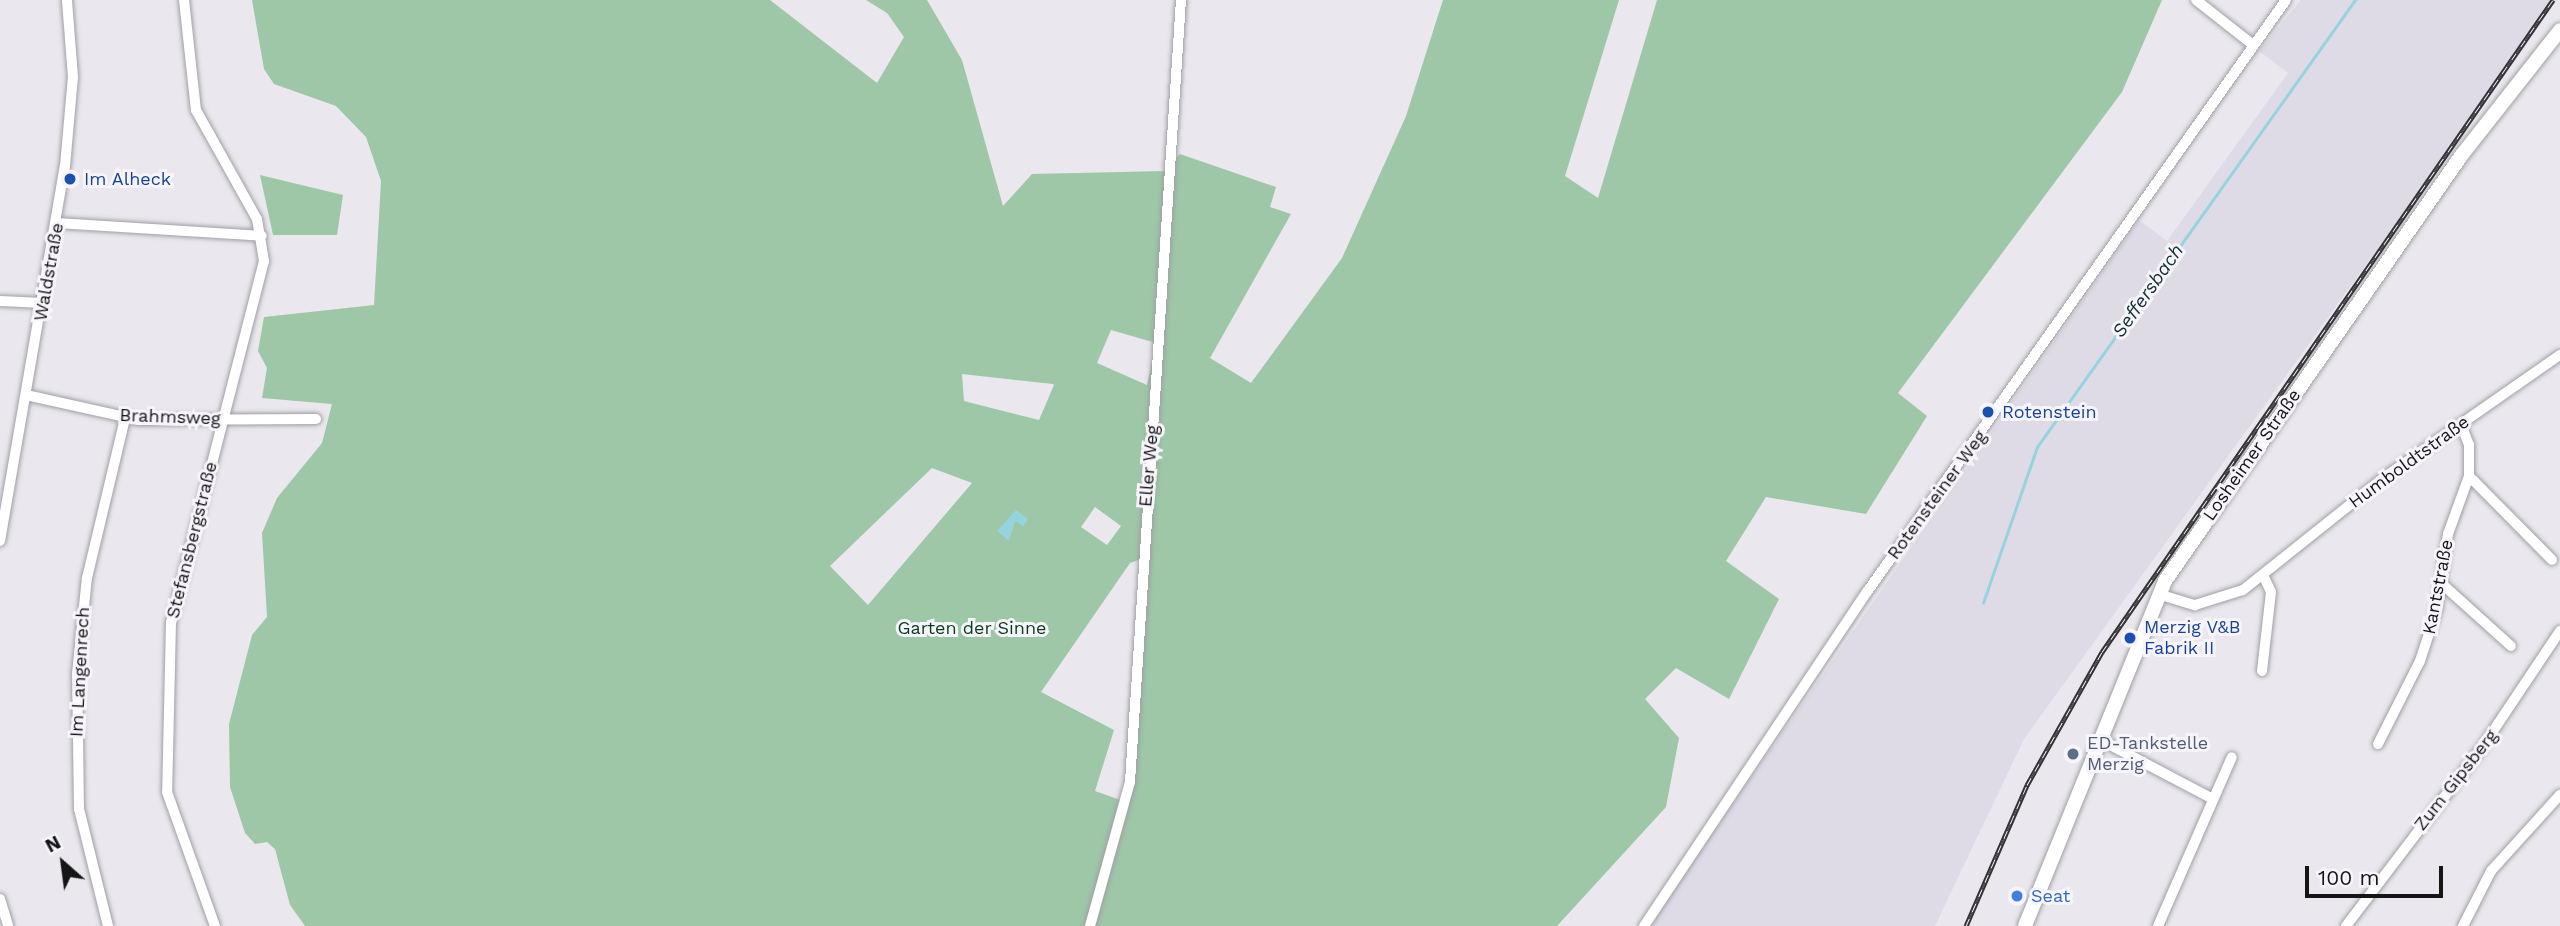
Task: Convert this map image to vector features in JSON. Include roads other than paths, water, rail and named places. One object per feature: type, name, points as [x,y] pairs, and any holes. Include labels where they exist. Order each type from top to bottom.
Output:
[{"type":"main road","name":"Losheimer Straße","points":[[2025,926],[2158,594],[2453,167],[2560,30]]},
{"type":"street","name":"Waldstraße","points":[[0,541],[58,223],[73,77],[67,0]]},
{"type":"street","points":[[184,0],[190,88],[200,122],[262,236]]},
{"type":"street","name":"Eller Weg","points":[[1090,926],[1130,782],[1181,0]]},
{"type":"street","points":[[2196,0],[2252,44]]},
{"type":"street","name":"Rotensteiner Weg","points":[[1644,926],[1867,592],[2252,44],[2286,0]]},
{"type":"street","points":[[58,223],[262,236]]},
{"type":"street","name":"Stefansbergstraße","points":[[215,926],[175,822],[164,756],[172,613],[263,274],[262,236]]},
{"type":"street","points":[[0,301],[43,303]]},
{"type":"street","name":"Humboldtstraße","points":[[2158,594],[2208,604],[2264,577],[2461,424],[2560,355]]},
{"type":"street","name":"Brahmsweg","points":[[26,395],[125,418],[316,419]]},
{"type":"street","name":"Im Langenrech","points":[[108,926],[79,809],[76,688],[86,586],[125,418]]},
{"type":"street","name":"Kantstraße","points":[[2378,744],[2420,661],[2441,583],[2448,534],[2469,476],[2469,444],[2461,424]]},
{"type":"street","points":[[2469,476],[2552,560]]},
{"type":"street","points":[[2262,671],[2271,592],[2264,577]]},
{"type":"street","points":[[2441,583],[2511,646]]},
{"type":"street","name":"Zum Gipsberg","points":[[2347,926],[2505,716],[2560,631]]},
{"type":"street","points":[[2099,739],[2214,799]]},
{"type":"street","points":[[2158,926],[2232,757]]},
{"type":"street","points":[[2463,926],[2491,871],[2560,795]]},
{"type":"street","points":[[0,899],[8,926]]},
{"type":"water","points":[[1016,510],[1028,519],[1023,526],[1015,521],[1009,541],[997,531]]},
{"type":"waterway","name":"Seffersbach","points":[[1983,603],[2037,447],[2355,0]]},
{"type":"railway","points":[[1966,926],[2027,785],[2102,652],[2553,0]]},
{"type":"place","name":"Im Alheck","points":[[70,179]]},
{"type":"place","name":"Rotenstein","points":[[1988,412]]},
{"type":"place","name":"Merzig V&B Fabrik II","points":[[2130,638]]},
{"type":"place","name":"ED-Tankstelle Merzig","points":[[2073,754]]},
{"type":"place","name":"Seat","points":[[2017,896]]},
{"type":"park label","name":"Garten der Sinne","points":[[972,628]]}]
